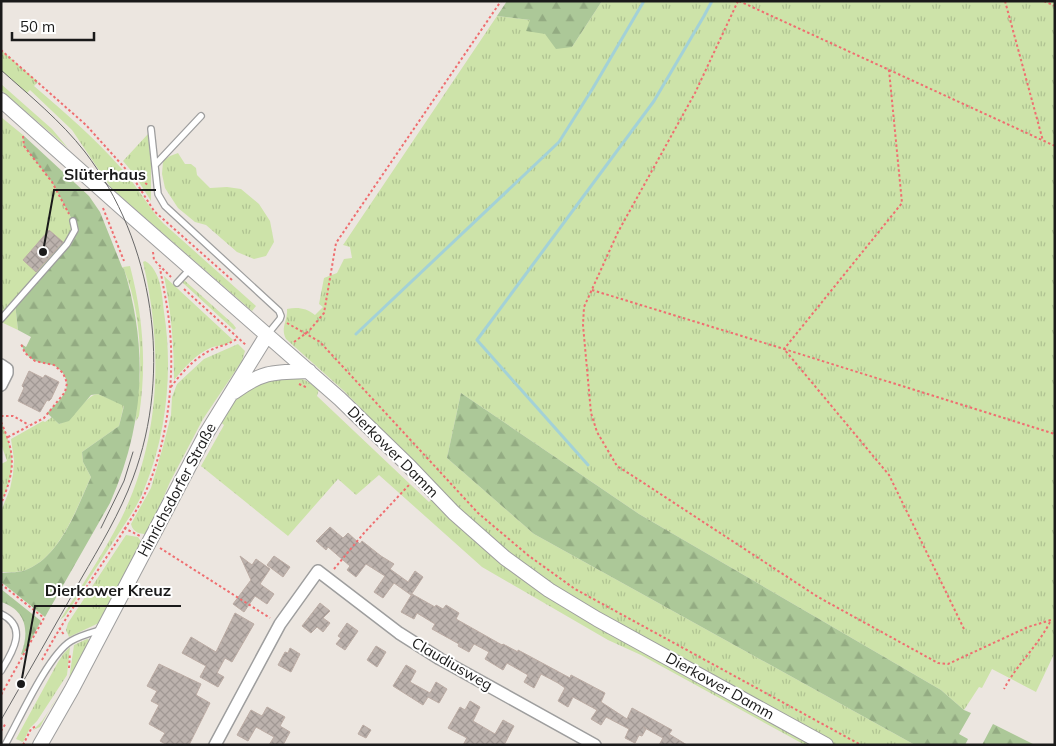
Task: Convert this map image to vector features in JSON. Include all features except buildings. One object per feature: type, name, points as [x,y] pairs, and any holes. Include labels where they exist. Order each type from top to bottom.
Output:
[{"type":"street","name":"Dierkower Damm","points":[[1,100],[340,399],[454,513],[498,552],[549,590],[826,745]]},
{"type":"street","name":"Hinrichsdorfer Straße","points":[[40,745],[206,434],[267,335]]},
{"type":"street","points":[[1,365],[7,369],[1,385]]},
{"type":"street","name":"Hinrichsdorfer Straße","points":[[229,395],[255,377],[279,371],[309,371]]},
{"type":"street","points":[[215,745],[280,624],[322,575]]},
{"type":"street","name":"Claudiusweg","points":[[322,575],[399,633],[440,659],[595,745]]},
{"type":"lane","points":[[155,165],[200,116]]},
{"type":"lane","points":[[151,129],[158,194],[165,206],[279,311],[280,319],[267,335]]},
{"type":"lane","points":[[1,318],[67,244],[75,230],[73,221]]},
{"type":"lane","points":[[177,283],[190,268]]},
{"type":"lane","points":[[1,614],[8,617],[17,639],[1,671]]},
{"type":"lane","points":[[5,745],[42,676],[60,651],[71,641],[104,628]]},
{"type":"path","points":[[501,1],[336,244],[324,313],[304,334],[320,342],[478,513],[529,556],[575,589],[861,745]]},
{"type":"path","points":[[1055,146],[739,1],[695,93],[618,232],[584,306],[583,325],[591,413],[597,432],[617,466],[818,597],[938,663],[948,664],[1028,627],[1055,620]]},
{"type":"path","points":[[1005,1],[1043,141]]},
{"type":"path","points":[[1044,1],[1055,6]]},
{"type":"path","points":[[1,50],[86,125],[121,163]]},
{"type":"path","points":[[784,349],[902,203],[889,70]]},
{"type":"path","points":[[24,133],[24,146],[52,182],[73,221]]},
{"type":"path","points":[[132,176],[135,175],[158,194]]},
{"type":"path","points":[[102,208],[124,262]]},
{"type":"path","points":[[152,250],[154,260],[160,267],[238,338],[230,345],[210,350],[193,362],[171,387]]},
{"type":"path","points":[[39,665],[59,628],[137,508],[150,481],[159,452],[171,387],[169,321],[160,267]]},
{"type":"path","points":[[591,290],[1055,434]]},
{"type":"path","points":[[8,437],[44,418],[65,392],[67,383],[63,372],[54,365],[35,361],[25,352],[21,344]]},
{"type":"path","points":[[784,349],[889,475],[964,629]]},
{"type":"path","points":[[1,416],[13,416],[29,425]]},
{"type":"path","points":[[1,422],[11,447],[12,463],[7,491],[1,504]]},
{"type":"path","points":[[322,575],[412,482]]},
{"type":"path","points":[[124,528],[144,538]]},
{"type":"path","points":[[157,546],[280,624]]},
{"type":"path","points":[[1,584],[44,618],[1,695]]},
{"type":"path","points":[[1004,689],[1011,676],[1043,636],[1051,620]]},
{"type":"green space","points":[[507,1],[602,1],[572,47],[556,49],[545,34],[526,31],[530,20],[497,16]]},
{"type":"green space","points":[[602,1],[1055,1],[1055,652],[1036,692],[992,669],[982,688],[979,687],[964,710],[941,690],[639,514],[461,393],[447,458],[534,534],[915,745],[805,745],[641,655],[608,640],[482,567],[379,475],[356,495],[338,479],[288,536],[201,466],[224,425],[219,421],[240,391],[251,382],[293,376],[305,380],[319,389],[317,396],[429,502],[440,490],[344,391],[286,339],[284,328],[287,309],[302,309],[315,315],[323,307],[319,304],[324,278],[337,273],[344,259],[352,258],[350,247],[343,245],[497,16],[530,20],[545,34],[572,47]]},
{"type":"green space","points":[[1,50],[38,82],[34,86],[101,146],[127,175],[163,223],[256,306],[252,311],[111,188],[72,130],[30,90],[27,93],[1,70]]},
{"type":"green space","points":[[1,84],[52,129],[68,148],[1,90]]},
{"type":"green space","points":[[1,117],[23,135],[24,146],[52,182],[73,221],[75,230],[15,303],[18,330],[1,322]]},
{"type":"green space","points":[[148,134],[151,163],[151,201],[134,174],[123,161]]},
{"type":"green space","points":[[23,135],[89,196],[100,212],[124,269],[132,299],[140,359],[136,416],[121,474],[110,503],[45,617],[1,582],[1,573],[18,572],[28,569],[40,562],[59,542],[74,516],[91,477],[83,462],[82,452],[119,426],[124,406],[98,394],[91,395],[69,421],[59,424],[47,413],[65,392],[67,384],[65,377],[55,366],[38,362],[31,358],[21,344],[26,347],[31,337],[18,330],[15,303],[74,234],[73,221],[52,182],[24,146]]},
{"type":"green space","points":[[178,153],[185,164],[191,164],[196,168],[197,175],[210,188],[227,187],[241,189],[259,204],[270,221],[274,242],[266,256],[254,259],[237,252],[206,225],[195,222],[178,208],[165,188],[162,174],[163,161]]},
{"type":"green space","points":[[145,261],[158,277],[167,334],[168,378],[159,445],[145,487],[135,507],[65,616],[60,620],[121,519],[144,457],[151,425],[155,360],[154,327],[143,262]]},
{"type":"green space","points":[[130,266],[141,322],[143,359],[139,416],[136,421],[140,374],[139,333],[132,293],[123,267]]},
{"type":"green space","points":[[164,276],[233,340],[199,354],[174,380],[172,328]]},
{"type":"green space","points":[[184,280],[236,328],[234,330],[183,283]]},
{"type":"green space","points":[[238,344],[245,351],[242,361],[203,419],[170,482],[148,534],[137,532],[131,524],[151,488],[171,415],[172,397],[177,384],[204,359]]},
{"type":"green space","points":[[461,393],[639,514],[941,690],[964,710],[971,713],[959,734],[968,739],[965,745],[915,745],[534,534],[447,458]]},
{"type":"green space","points":[[98,394],[124,405],[119,426],[82,452],[83,462],[91,477],[67,529],[50,553],[40,562],[22,571],[1,572],[1,511],[10,489],[13,474],[14,460],[11,439],[52,417],[59,424],[66,421],[88,399]]},
{"type":"green space","points":[[1,422],[9,444],[12,463],[9,481],[1,504],[1,464],[7,461],[1,444]]},
{"type":"green space","points":[[126,535],[138,537],[142,543],[101,622],[69,637],[66,630],[68,623]]},
{"type":"green space","points":[[1,589],[41,621],[23,655],[21,654],[25,637],[24,622],[16,610],[1,602]]},
{"type":"green space","points":[[87,639],[90,640],[70,680],[58,696],[69,680],[74,645]]},
{"type":"green space","points":[[70,647],[67,675],[37,721],[30,728],[23,742],[16,739],[58,662]]},
{"type":"green space","points":[[49,710],[40,727],[33,730],[42,721]]},
{"type":"green space","points":[[993,724],[1035,745],[982,745]]},
{"type":"waterway","points":[[356,334],[559,142],[644,1]]},
{"type":"waterway","points":[[588,465],[477,340],[654,101],[712,1]]},
{"type":"tram line","points":[[1,70],[66,130],[85,152],[109,187],[127,226],[141,266],[150,309],[154,352],[152,395],[145,437],[128,491],[116,517],[1,720]]},
{"type":"tram line","points":[[101,528],[124,481],[133,452]]},
{"type":"place","name":"Slüterhaus","points":[[43,252]]},
{"type":"place","name":"Dierkower Kreuz","points":[[21,684]]}]
